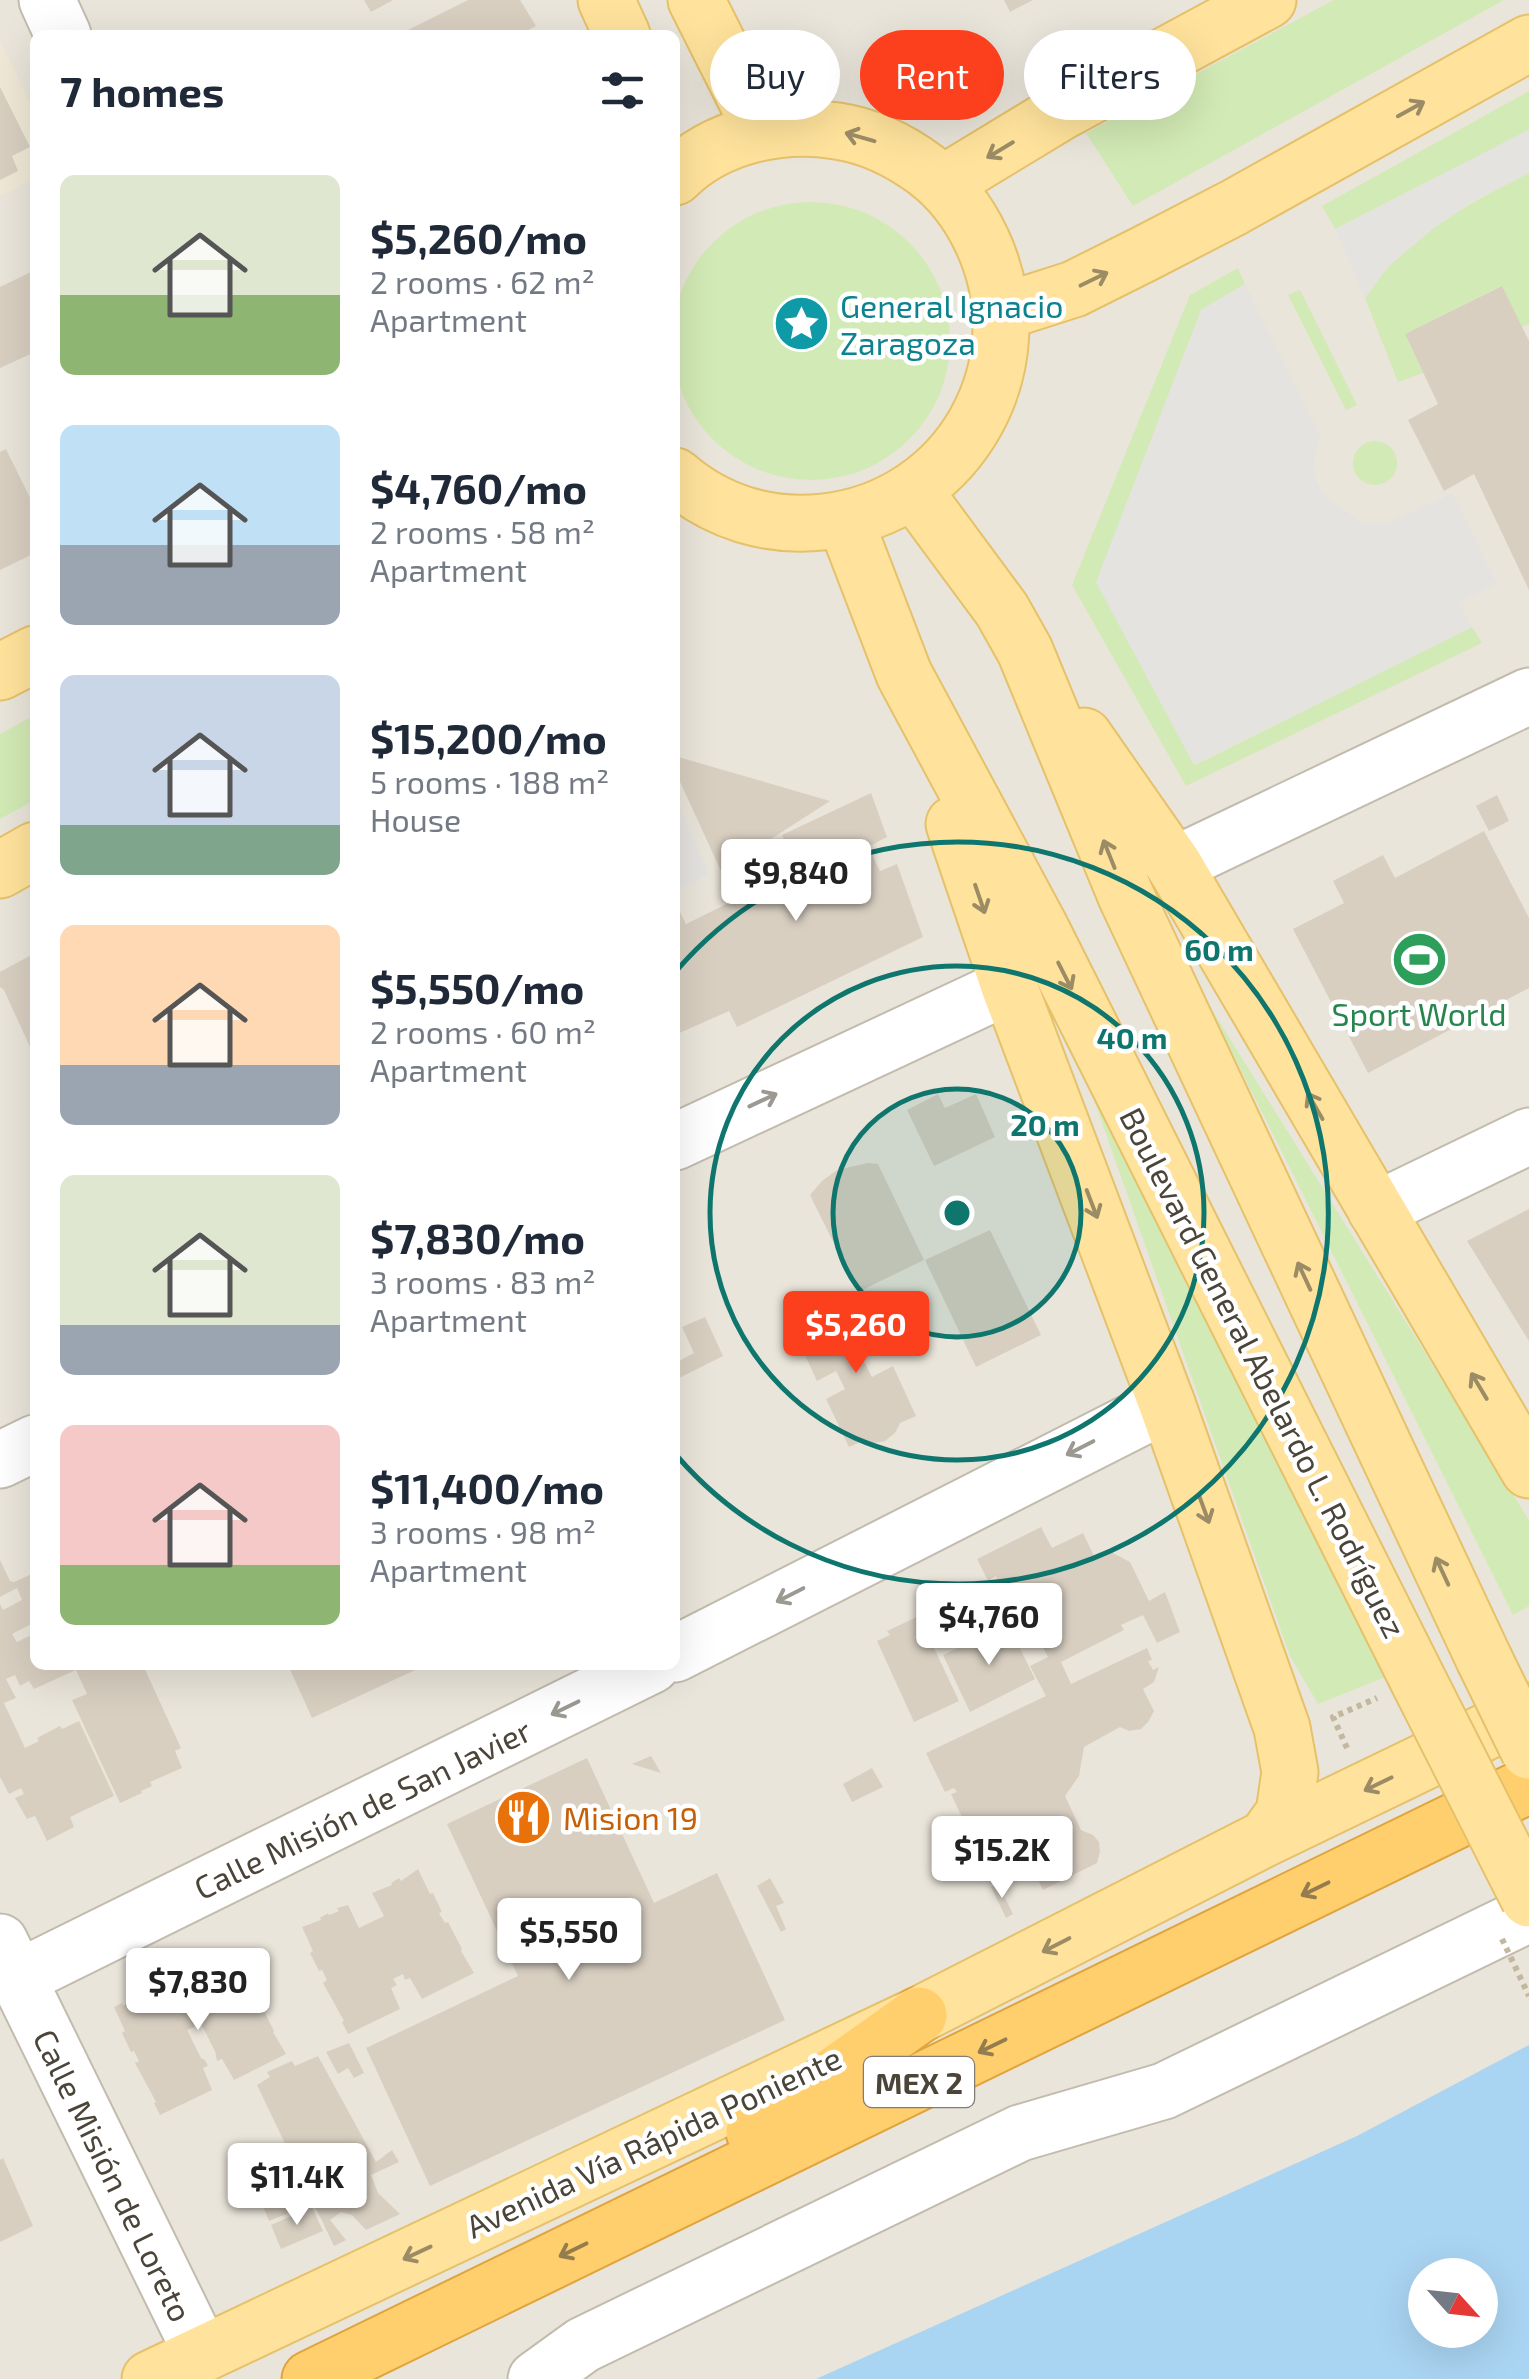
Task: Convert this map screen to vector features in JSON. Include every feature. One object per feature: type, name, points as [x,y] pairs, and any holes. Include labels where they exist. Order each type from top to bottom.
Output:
[{"type":"highway","name":"Avenida Vía Rápida Poniente","points":[[310,2379],[1529,1785]]},
{"type":"highway","points":[[622,2226],[919,2015]]},
{"type":"main road","points":[[606,0],[620,30]]},
{"type":"main road","points":[[696,0],[762,131]]},
{"type":"main road","points":[[944,183],[1061,112],[1268,0]]},
{"type":"main road","points":[[1002,312],[1074,289],[1144,254],[1529,43]]},
{"type":"main road","points":[[680,162],[762,131],[811,127],[860,134],[904,154],[944,183],[973,221],[993,264],[1002,312],[999,364],[982,413],[953,456],[914,491],[880,509],[844,520],[803,524],[762,520],[722,508],[680,486]]},
{"type":"main road","name":"Boulevard General Abelardo L. Rodríguez","points":[[914,491],[1002,610],[1025,652],[1126,896],[1529,1751]]},
{"type":"main road","name":"Boulevard General Abelardo L. Rodríguez","points":[[844,520],[904,674],[1041,929],[1402,1690],[1529,1899]]},
{"type":"main road","points":[[1025,652],[1174,865],[1529,1470]]},
{"type":"main road","points":[[0,672],[30,657]]},
{"type":"main road","points":[[904,674],[1009,986],[1167,1404],[1282,1728],[1290,1772],[1284,1813],[1266,1838]]},
{"type":"main road","points":[[0,870],[30,853]]},
{"type":"main road","name":"Avenida Vía Rápida Poniente","points":[[150,2379],[919,2015],[1266,1838],[1529,1711]]},
{"type":"street","points":[[46,0],[61,30]]},
{"type":"street","points":[[1174,865],[1529,696]]},
{"type":"street","points":[[680,1140],[1009,986]]},
{"type":"street","points":[[1376,1210],[1529,1136]]},
{"type":"street","points":[[680,1651],[1167,1404]]},
{"type":"street","points":[[0,1460],[30,1445]]},
{"type":"street","name":"Calle Misión de San Javier","points":[[9,1960],[641,1670]]},
{"type":"street","points":[[536,2379],[583,2345],[1020,2133],[1164,2091],[1529,1914]]},
{"type":"street","name":"Calle Misión de Loreto","points":[[9,1960],[202,2354]]},
{"type":"path","points":[[1333,1717],[1402,1690]]},
{"type":"shaded area","points":[[0,0],[1529,0],[1529,2379],[0,2379]]},
{"type":"shaded area","points":[[0,40],[30,103],[30,181],[0,196]]},
{"type":"shaded area","points":[[1529,130],[1529,173],[1475,200],[1435,227],[1388,267],[1365,298],[1335,229]]},
{"type":"shaded area","points":[[1245,284],[1320,435],[1313,468],[1326,497],[1363,523],[1387,523],[1453,493],[1497,584],[1459,603],[1472,627],[1194,765],[1096,582],[1201,310]]},
{"type":"shaded area","points":[[680,809],[710,874],[680,889]]},
{"type":"green space","points":[[1334,0],[1504,0],[1133,206],[1086,133],[1110,120],[1196,120],[1196,74]]},
{"type":"green space","points":[[1529,91],[1529,130],[1335,229],[1322,206]]},
{"type":"green space","points":[[1529,173],[1529,324],[1522,327],[1501,286],[1405,334],[1423,373],[1398,382],[1365,298],[1404,251],[1438,225]]},
{"type":"green space","points":[[811,202],[864,212],[888,225],[927,264],[940,288],[950,341],[940,394],[909,439],[864,470],[811,480],[758,470],[713,439],[682,394],[682,288],[713,243],[758,212]]},
{"type":"green space","points":[[1238,268],[1245,284],[1201,310],[1195,765],[1472,627],[1482,643],[1186,786],[1072,585],[1190,295]]},
{"type":"green space","points":[[1300,290],[1357,405],[1346,410],[1288,295]]},
{"type":"green space","points":[[1375,441],[1391,447],[1397,463],[1391,479],[1375,485],[1359,479],[1353,463],[1359,447]]},
{"type":"green space","points":[[30,718],[30,803],[0,819],[0,734]]},
{"type":"green space","points":[[1207,1002],[1529,1520],[1529,1606],[1513,1615]]},
{"type":"green space","points":[[1088,1083],[1388,1676],[1318,1704],[1290,1656]]},
{"type":"water","points":[[1529,2045],[1529,2379],[816,2379],[1357,2136]]},
{"type":"building","points":[[364,0],[393,0],[371,12]]},
{"type":"building","points":[[468,0],[520,0],[536,26],[528,30],[408,30]]},
{"type":"building","points":[[1004,0],[1033,0],[1010,12]]},
{"type":"building","points":[[0,87],[30,147],[12,156],[18,171],[0,180]]},
{"type":"building","points":[[30,272],[30,354],[0,368],[0,287]]},
{"type":"building","points":[[1502,286],[1529,341],[1529,590],[1474,474],[1444,491],[1408,420],[1438,404],[1405,334]]},
{"type":"building","points":[[6,449],[30,498],[30,555],[0,570],[0,452]]},
{"type":"building","points":[[680,757],[830,801],[721,871],[680,782]]},
{"type":"building","points":[[871,793],[887,837],[868,847],[880,871],[897,864],[923,937],[737,1027],[729,1011],[680,1033],[680,912],[686,924],[777,879],[771,866],[791,856],[782,835]]},
{"type":"building","points":[[1497,795],[1509,821],[1489,831],[1476,806]]},
{"type":"building","name":"Sport World","points":[[1484,831],[1529,918],[1529,988],[1368,1073],[1293,929],[1344,903],[1333,881],[1383,855],[1395,878]]},
{"type":"building","points":[[30,956],[30,1047],[0,987],[0,972]]},
{"type":"building","points":[[938,1094],[945,1108],[976,1094],[995,1137],[934,1166],[907,1110]]},
{"type":"building","points":[[878,1164],[924,1260],[858,1292],[810,1195],[837,1170]]},
{"type":"building","points":[[1529,1209],[1529,1341],[1467,1241]]},
{"type":"building","points":[[990,1230],[1041,1335],[976,1367],[925,1260]]},
{"type":"building","points":[[861,1301],[883,1348],[862,1358],[872,1377],[893,1366],[916,1416],[900,1423],[885,1441],[865,1440],[849,1447],[826,1399],[845,1389],[836,1371],[817,1381],[794,1332]]},
{"type":"building","points":[[705,1317],[723,1356],[680,1378],[680,1360],[694,1353],[682,1327]]},
{"type":"building","points":[[1041,1527],[1052,1548],[1083,1533],[1095,1558],[1109,1551],[1130,1562],[1149,1601],[1165,1592],[1180,1632],[1157,1643],[1143,1615],[1121,1625],[1124,1630],[1061,1662],[1071,1684],[1147,1648],[1153,1670],[1159,1667],[1154,1682],[1143,1689],[1154,1711],[1148,1722],[1141,1729],[1129,1731],[1120,1727],[1084,1747],[1079,1776],[1065,1796],[1081,1830],[1099,1842],[1097,1863],[1043,1890],[1026,1856],[986,1875],[972,1847],[981,1843],[979,1838],[973,1840],[951,1794],[957,1792],[954,1788],[945,1792],[926,1753],[1046,1696],[1030,1666],[1048,1657],[1037,1636],[1029,1639],[1018,1616],[1013,1618],[996,1576],[988,1581],[977,1559]]},
{"type":"building","points":[[0,1560],[10,1581],[30,1575],[30,1625],[12,1634],[17,1642],[30,1636],[30,1670],[76,1670],[34,1689],[29,1681],[20,1686],[15,1675],[6,1679],[16,1698],[4,1703],[25,1748],[60,1726],[62,1729],[79,1721],[114,1796],[70,1817],[74,1827],[47,1841],[35,1816],[27,1819],[15,1798],[24,1794],[21,1788],[9,1794],[0,1777],[0,1604],[3,1610],[22,1600],[17,1588],[0,1597]]},
{"type":"building","points":[[919,1616],[959,1701],[914,1722],[877,1641],[890,1635],[887,1631]]},
{"type":"building","points":[[1008,1624],[1035,1679],[970,1712],[943,1655]]},
{"type":"building","points":[[76,1670],[145,1670],[181,1748],[175,1751],[182,1768],[150,1782],[152,1786],[142,1793],[120,1803],[72,1700],[87,1694]]},
{"type":"building","points":[[290,1670],[415,1670],[312,1718]]},
{"type":"building","points":[[651,1756],[661,1773],[632,1764]]},
{"type":"building","points":[[587,1758],[654,1903],[717,1873],[785,2020],[430,2186],[366,2048],[518,1976],[447,1824]]},
{"type":"building","points":[[872,1768],[883,1787],[852,1802],[843,1784]]},
{"type":"building","points":[[418,1869],[474,1973],[422,1999],[410,1978],[405,1980],[403,1974],[393,1979],[397,1985],[391,1988],[400,2009],[348,2034],[302,1927],[348,1905],[359,1928],[384,1916],[372,1893]]},
{"type":"building","points":[[770,1878],[784,1903],[776,1906],[786,1929],[781,1932],[757,1886]]},
{"type":"building","points":[[998,1884],[1013,1914],[1006,1918],[991,1887]]},
{"type":"building","points":[[230,1950],[286,2054],[234,2080],[222,2059],[217,2061],[201,2024],[187,2030],[208,2066],[203,2068],[212,2090],[160,2115],[114,2007],[160,1985],[171,2009],[196,1997],[184,1974]]},
{"type":"building","points":[[349,2043],[364,2073],[354,2078],[348,2068],[338,2074],[326,2052]]},
{"type":"building","points":[[318,2056],[376,2162],[392,2150],[399,2162],[371,2175],[378,2193],[400,2214],[366,2230],[352,2215],[341,2212],[330,2220],[346,2240],[334,2246],[257,2085],[270,2077],[267,2072],[292,2061],[295,2066]]},
{"type":"building","points":[[3,2158],[33,2226],[0,2242],[0,2160]]},
{"type":"building","points":[[289,2180],[303,2207],[269,2221],[258,2194]]},
{"type":"building","points":[[312,2207],[323,2231],[281,2249],[271,2225]]},
{"type":"place","name":"General Ignacio Zaragoza","points":[[801,323]]},
{"type":"place","name":"Sport World","points":[[1419,959]]},
{"type":"place","name":"Mision 19","points":[[524,1817]]}]
